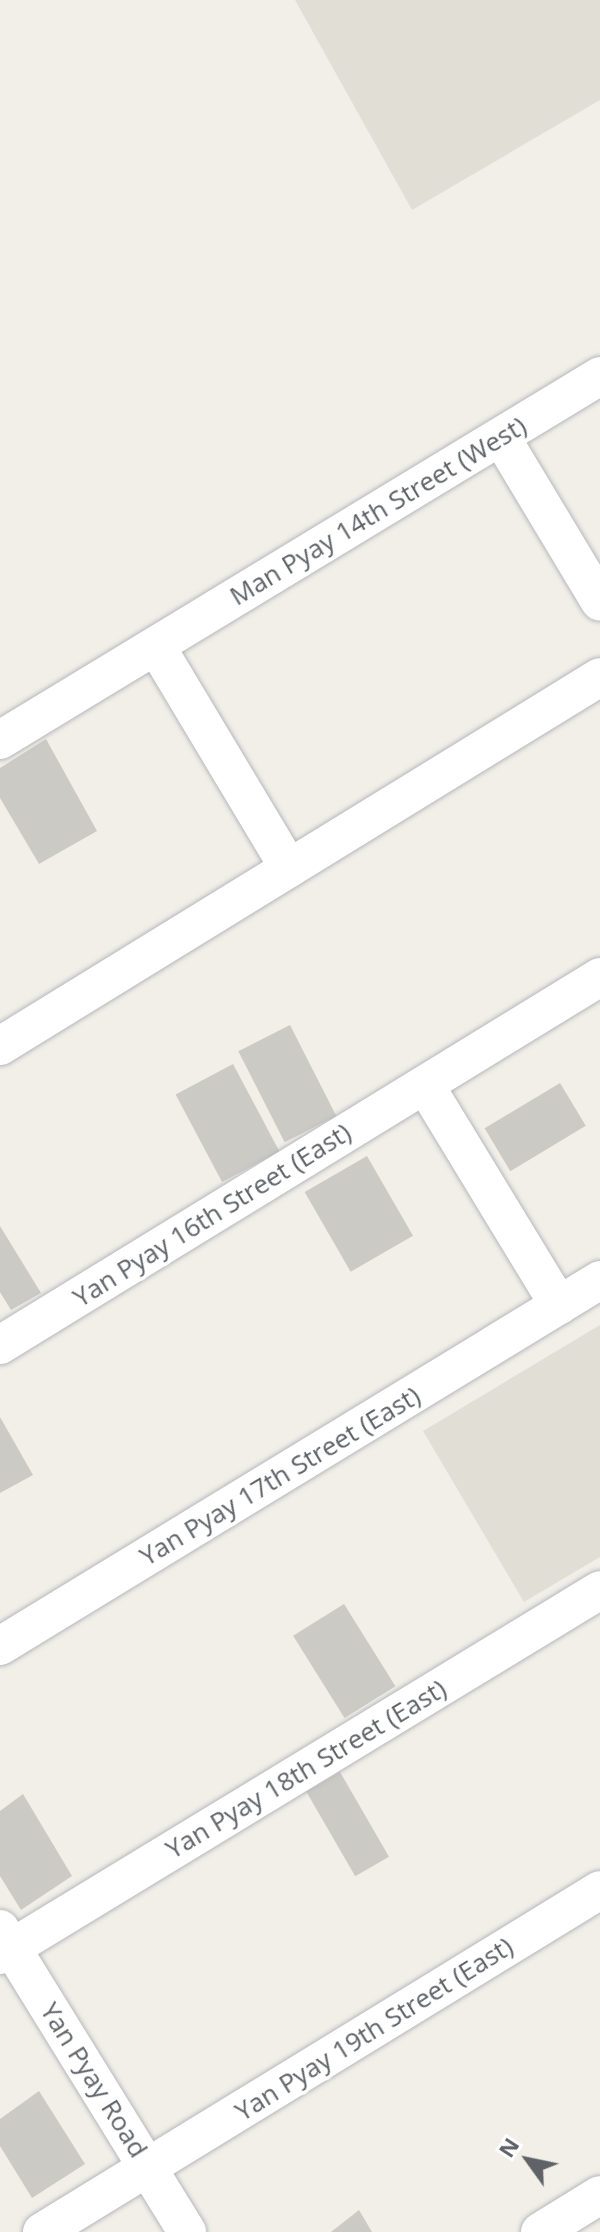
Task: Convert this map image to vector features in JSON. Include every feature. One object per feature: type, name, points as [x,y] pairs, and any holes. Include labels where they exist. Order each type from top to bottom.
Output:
[{"type":"street","name":"Man Pyay 14th Street (West)","points":[[0,740],[600,376]]},
{"type":"street","points":[[501,437],[600,602]]},
{"type":"street","points":[[156,646],[289,868]]},
{"type":"street","points":[[0,1046],[600,677]]},
{"type":"street","name":"Yan Pyay 16th Street (East)","points":[[0,1345],[600,977]]},
{"type":"street","points":[[425,1085],[559,1305]]},
{"type":"street","name":"Yan Pyay 17th Street (East)","points":[[0,1646],[600,1280]]},
{"type":"street","name":"Yan Pyay 18th Street (East)","points":[[4,1944],[600,1590]]},
{"type":"street","name":"Yan Pyay 19th Street (East)","points":[[42,2232],[600,1890]]},
{"type":"street","name":"Yan Pyay Road","points":[[4,1944],[187,2232]]},
{"type":"street","points":[[540,2232],[600,2195]]},
{"type":"shaded area","points":[[295,0],[600,0],[600,100],[412,210]]},
{"type":"shaded area","points":[[600,1325],[600,1557],[524,1602],[423,1431]]},
{"type":"building","points":[[46,739],[97,831],[39,864],[0,798],[0,768]]},
{"type":"building","points":[[290,1025],[336,1116],[285,1142],[238,1051]]},
{"type":"building","points":[[233,1064],[279,1151],[222,1182],[176,1095]]},
{"type":"building","points":[[560,1083],[586,1126],[510,1171],[485,1128]]},
{"type":"building","points":[[367,1156],[413,1236],[351,1272],[305,1192]]},
{"type":"building","points":[[0,1226],[41,1293],[11,1310],[0,1292]]},
{"type":"building","points":[[0,1417],[33,1475],[0,1493]]},
{"type":"building","points":[[344,1604],[395,1686],[345,1718],[293,1636]]},
{"type":"building","points":[[340,1772],[389,1857],[355,1876],[306,1792]]},
{"type":"building","points":[[23,1794],[72,1876],[21,1910],[0,1876],[0,1811]]},
{"type":"building","points":[[39,2091],[85,2164],[32,2198],[0,2146],[0,2119]]},
{"type":"building","points":[[359,2210],[372,2232],[331,2232]]}]
